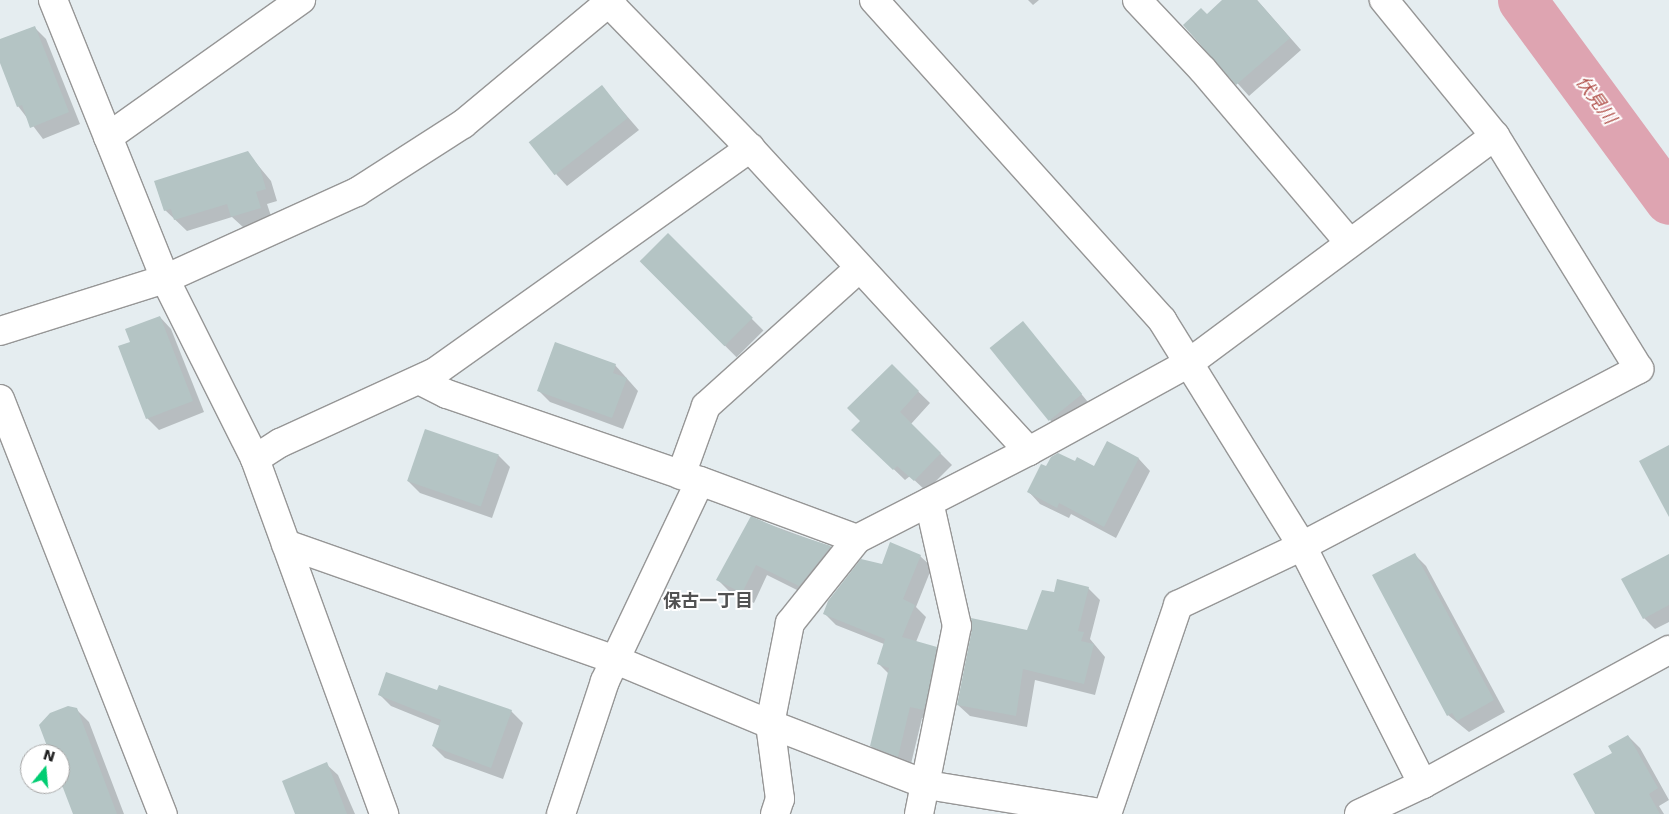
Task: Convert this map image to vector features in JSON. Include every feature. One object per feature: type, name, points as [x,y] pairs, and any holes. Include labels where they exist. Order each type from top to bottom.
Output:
[{"type":"street","points":[[54,0],[166,279],[256,459],[384,814]]},
{"type":"street","points":[[108,137],[301,0]]},
{"type":"street","points":[[874,0],[1162,320],[1302,546],[1423,784]]},
{"type":"street","points":[[1137,0],[1203,70],[1349,242]]},
{"type":"street","points":[[286,544],[616,660],[770,724],[927,785],[1107,814],[1178,605],[1302,546],[1639,368],[1495,136],[1384,0]]},
{"type":"street","points":[[0,331],[166,279],[356,192],[463,124],[609,1],[750,148],[1030,451]]},
{"type":"street","points":[[775,814],[780,799],[770,724],[790,623],[857,539],[1030,451],[1189,363],[1349,242],[1495,136]]},
{"type":"street","points":[[256,459],[280,443],[435,372],[750,148]]},
{"type":"street","points":[[561,814],[605,681],[616,660],[691,478],[706,406],[859,268]]},
{"type":"street","points":[[419,380],[447,394],[691,478],[857,539]]},
{"type":"street","points":[[0,399],[163,814]]},
{"type":"street","points":[[919,814],[927,785],[957,626],[929,502]]},
{"type":"street","points":[[1359,814],[1423,784],[1669,650]]},
{"type":"street","points":[[363,814],[372,784]]},
{"type":"building","points":[[1222,0],[1257,0],[1290,38],[1236,85],[1183,25],[1201,8],[1207,14]]},
{"type":"building","points":[[35,26],[69,112],[30,128],[22,105],[17,107],[0,63],[0,39]]},
{"type":"building","points":[[602,85],[628,118],[555,175],[529,142]]},
{"type":"building","points":[[248,151],[260,168],[266,189],[256,192],[261,208],[231,217],[227,204],[174,220],[171,209],[164,211],[154,181]]},
{"type":"building","points":[[668,233],[753,318],[725,346],[640,261]]},
{"type":"building","points":[[160,316],[193,401],[146,419],[118,346],[130,342],[125,329]]},
{"type":"building","points":[[1023,321],[1082,394],[1049,421],[990,348]]},
{"type":"building","points":[[555,342],[616,364],[613,373],[627,378],[612,418],[537,391]]},
{"type":"building","points":[[892,364],[919,391],[900,412],[941,453],[914,481],[897,466],[893,470],[851,430],[860,421],[847,408]]},
{"type":"building","points":[[425,429],[499,454],[481,506],[407,481]]},
{"type":"building","points":[[1107,441],[1139,458],[1104,527],[1059,503],[1057,508],[1027,492],[1041,464],[1046,466],[1051,457],[1058,453],[1075,461],[1077,457],[1094,466]]},
{"type":"building","points":[[1669,445],[1669,517],[1639,461]]},
{"type":"building","points":[[751,516],[787,532],[831,546],[799,586],[756,565],[742,593],[716,580]]},
{"type":"building","points":[[890,542],[921,555],[903,599],[915,605],[902,637],[937,647],[926,703],[923,710],[910,707],[898,757],[870,746],[889,668],[877,664],[885,639],[823,614],[828,601],[861,559],[882,564]]},
{"type":"building","points":[[1415,553],[1494,700],[1457,721],[1452,713],[1447,716],[1372,575]]},
{"type":"building","points":[[1669,554],[1669,605],[1643,619],[1621,579]]},
{"type":"building","points":[[1057,579],[1089,587],[1078,631],[1084,632],[1081,641],[1094,644],[1084,684],[1023,669],[1016,716],[957,705],[972,629],[971,618],[1027,630],[1042,590],[1054,592]]},
{"type":"building","points":[[386,672],[437,690],[439,685],[512,710],[491,768],[432,746],[441,720],[378,695]]},
{"type":"building","points":[[68,706],[77,708],[117,814],[73,814],[65,794],[70,794],[70,744],[46,744],[39,725],[50,713]]},
{"type":"building","points":[[1628,735],[1658,788],[1649,794],[1660,814],[1595,814],[1573,774],[1612,753],[1608,746]]},
{"type":"building","points":[[327,762],[347,814],[295,814],[282,781]]},
{"type":"waterway","name":"伏見川","points":[[1522,0],[1669,200]]},
{"type":"district","name":"保古一丁目","points":[[708,601]]}]
